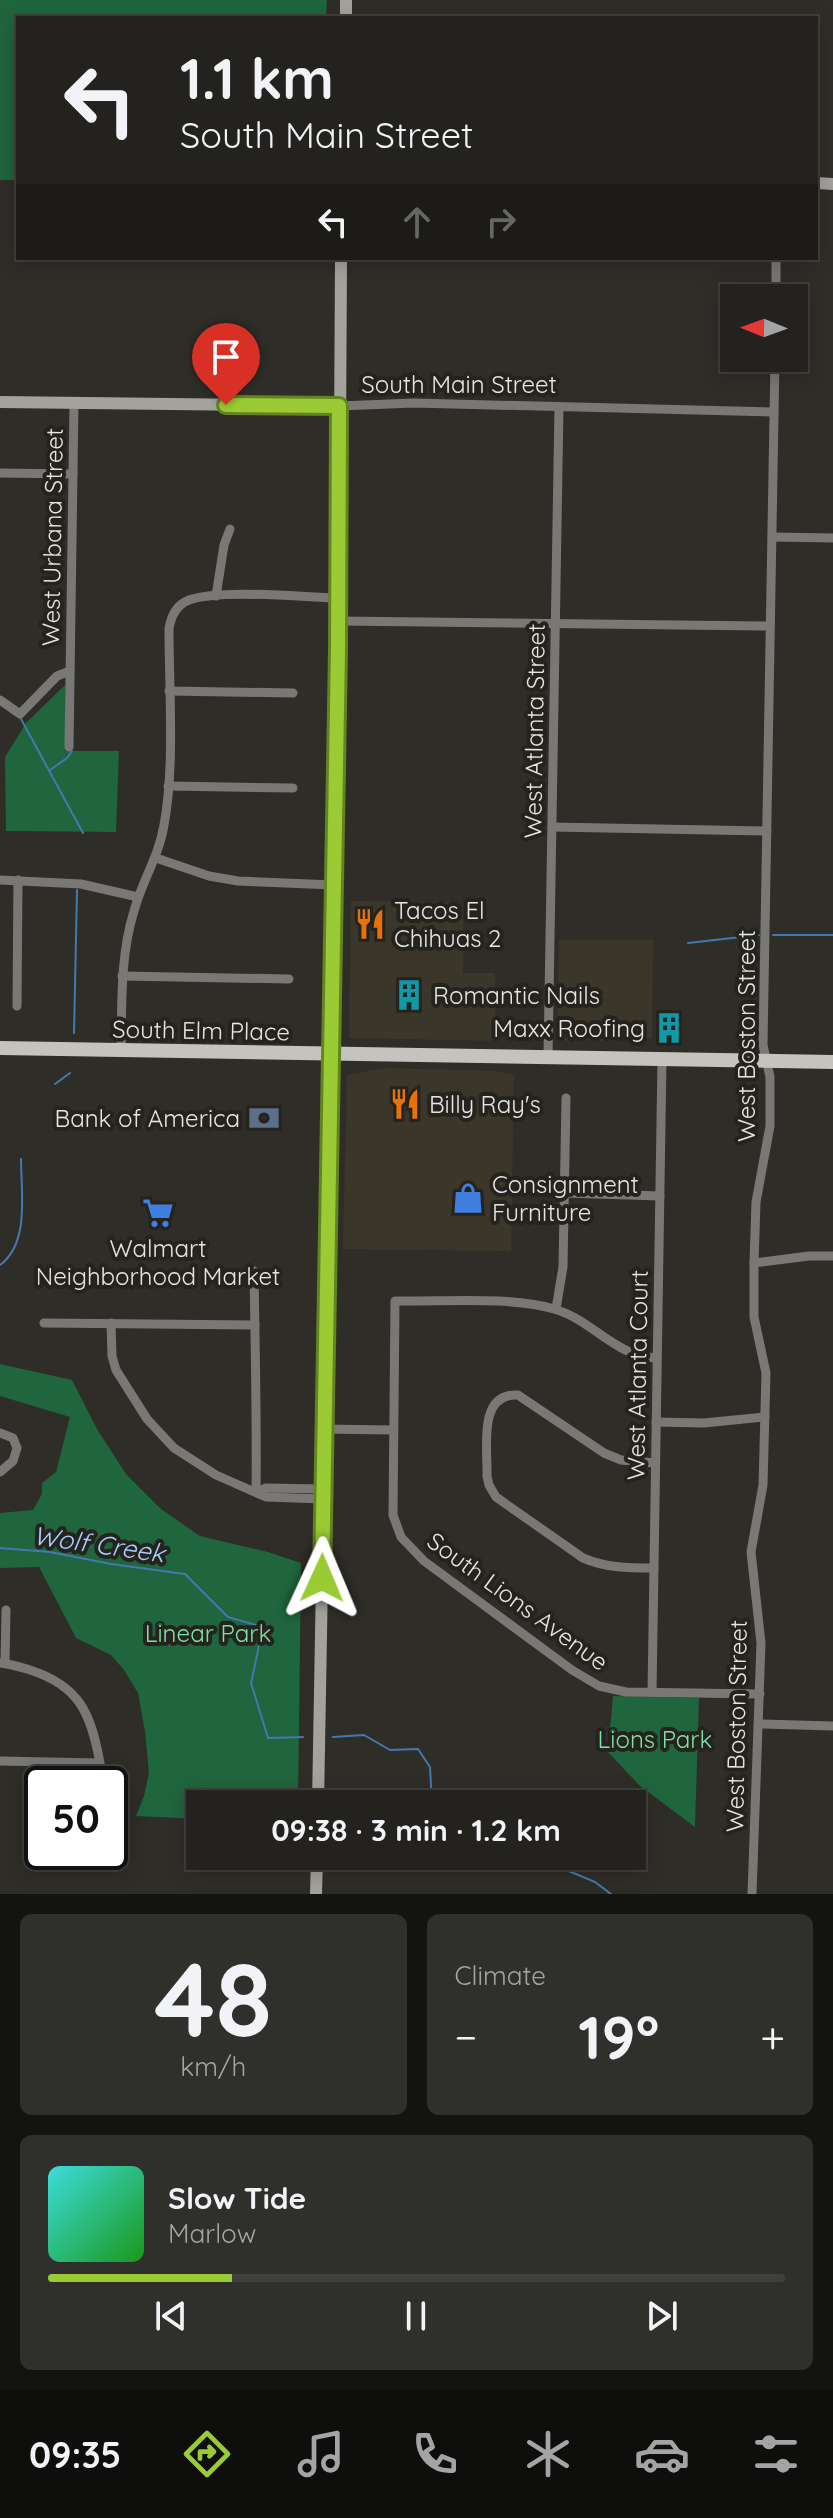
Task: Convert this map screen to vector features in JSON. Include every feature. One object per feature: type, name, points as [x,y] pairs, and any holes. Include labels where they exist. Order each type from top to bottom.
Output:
[{"type":"main road","points":[[318,1790],[339,621],[341,260]]},
{"type":"main road","name":"South Main Street","points":[[0,402],[339,406]]},
{"type":"main road","name":"South Elm Place","points":[[0,1048],[833,1062]]},
{"type":"main road","points":[[316,1894],[317,1870]]},
{"type":"street","points":[[776,260],[776,284]]},
{"type":"street","name":"West Boston Street","points":[[752,1894],[761,1626],[751,1552],[763,1485],[766,1373],[754,1317],[754,1263],[756,1202],[770,1126],[770,1076],[763,1045],[775,372]]},
{"type":"street","name":"South Main Street","points":[[339,406],[414,403],[774,412]]},
{"type":"street","name":"West Urbana Street","points":[[69,747],[74,404]]},
{"type":"street","name":"West Atlanta Street","points":[[548,1056],[559,407]]},
{"type":"street","points":[[0,473],[73,474]]},
{"type":"street","points":[[216,596],[224,545],[230,529]]},
{"type":"street","points":[[772,537],[833,538]]},
{"type":"street","points":[[121,1050],[122,976],[130,925],[164,828],[168,786],[170,622],[178,607],[190,600],[216,596],[339,598]]},
{"type":"street","points":[[339,621],[770,626]]},
{"type":"street","name":"West Urbana Street","points":[[0,700],[20,714],[57,676],[70,671]]},
{"type":"street","points":[[169,691],[293,693]]},
{"type":"street","points":[[168,786],[293,788]]},
{"type":"street","points":[[552,827],[767,831]]},
{"type":"street","points":[[156,858],[209,876],[238,881],[334,885]]},
{"type":"street","points":[[0,880],[81,884],[138,897]]},
{"type":"street","points":[[17,1006],[18,880]]},
{"type":"street","points":[[122,976],[289,979]]},
{"type":"street","name":"West Atlanta Court","points":[[652,1692],[662,1059]]},
{"type":"street","points":[[556,1309],[563,1267],[566,1098]]},
{"type":"street","points":[[564,1193],[660,1196]]},
{"type":"street","points":[[754,1263],[833,1256]]},
{"type":"street","points":[[254,1271],[256,1492]]},
{"type":"street","points":[[324,1429],[393,1430],[395,1301],[527,1304],[556,1309],[575,1317],[621,1350],[657,1358]]},
{"type":"street","points":[[44,1323],[255,1325]]},
{"type":"street","points":[[111,1323],[112,1356],[116,1370],[160,1435],[190,1460],[239,1487],[266,1497],[323,1494]]},
{"type":"street","points":[[654,1568],[617,1568],[583,1558],[496,1497],[489,1485],[489,1415],[495,1402],[510,1394],[525,1398],[604,1453],[621,1460],[655,1463]]},
{"type":"street","points":[[656,1422],[704,1423],[765,1417]]},
{"type":"street","name":"South Lions Avenue","points":[[393,1430],[393,1515],[401,1537],[424,1561],[582,1677],[611,1689],[760,1694]]},
{"type":"street","points":[[0,1433],[13,1438],[17,1448],[13,1461],[0,1472]]},
{"type":"street","points":[[0,1761],[100,1763],[94,1729],[77,1698],[53,1677],[2,1663],[6,1610]]},
{"type":"street","points":[[760,1724],[833,1726]]},
{"type":"shaded area","points":[[351,901],[453,902],[463,919],[463,973],[495,973],[495,1041],[349,1038]]},
{"type":"shaded area","points":[[559,940],[653,940],[652,1038],[557,1040]]},
{"type":"shaded area","points":[[386,1068],[495,1071],[514,1075],[511,1251],[343,1249],[347,1075]]},
{"type":"green space","points":[[0,0],[327,0],[326,16],[16,16],[16,180],[0,180]]},
{"type":"green space","points":[[65,685],[65,751],[119,751],[116,832],[6,831],[5,757],[26,723]]},
{"type":"green space","name":"Linear Park","points":[[0,1364],[72,1380],[97,1429],[126,1474],[161,1509],[200,1536],[301,1563],[298,1790],[186,1790],[186,1818],[136,1816],[149,1773],[138,1693],[111,1655],[76,1638],[39,1567],[0,1568],[0,1513],[33,1510],[42,1494],[42,1483],[56,1472],[70,1417],[0,1396]]},
{"type":"green space","name":"Lions Park","points":[[613,1696],[699,1698],[695,1827],[640,1786],[608,1752]]},
{"type":"waterway","points":[[21,719],[83,833]]},
{"type":"waterway","points":[[50,770],[72,751]]},
{"type":"waterway","points":[[74,1033],[77,890]]},
{"type":"waterway","points":[[688,943],[759,935]]},
{"type":"waterway","points":[[773,935],[833,935]]},
{"type":"waterway","points":[[55,1084],[70,1073]]},
{"type":"waterway","points":[[0,1265],[10,1255],[20,1230],[21,1159]]},
{"type":"waterway","name":"Wolf Creek","points":[[0,1548],[50,1552],[185,1574],[228,1617],[263,1627],[251,1683],[268,1738],[303,1737]]},
{"type":"waterway","name":"Wolf Creek","points":[[333,1737],[364,1735],[390,1750],[418,1749],[430,1767],[431,1790]]},
{"type":"waterway","name":"Wolf Creek","points":[[566,1870],[595,1882],[611,1894]]},
{"type":"place","name":"Tacos El Chihuas 2","points":[[370,924]]},
{"type":"place","name":"Romantic Nails","points":[[409,995]]},
{"type":"place","name":"Maxx Roofing","points":[[669,1028]]},
{"type":"place","name":"Billy Ray's","points":[[405,1104]]},
{"type":"place","name":"Bank of America","points":[[264,1118]]},
{"type":"place","name":"Consignment Furniture","points":[[468,1198]]},
{"type":"place","name":"Walmart Neighborhood Market","points":[[158,1213]]},
{"type":"route","points":[[226,405],[339,406],[339,598],[322,1578]]}]
